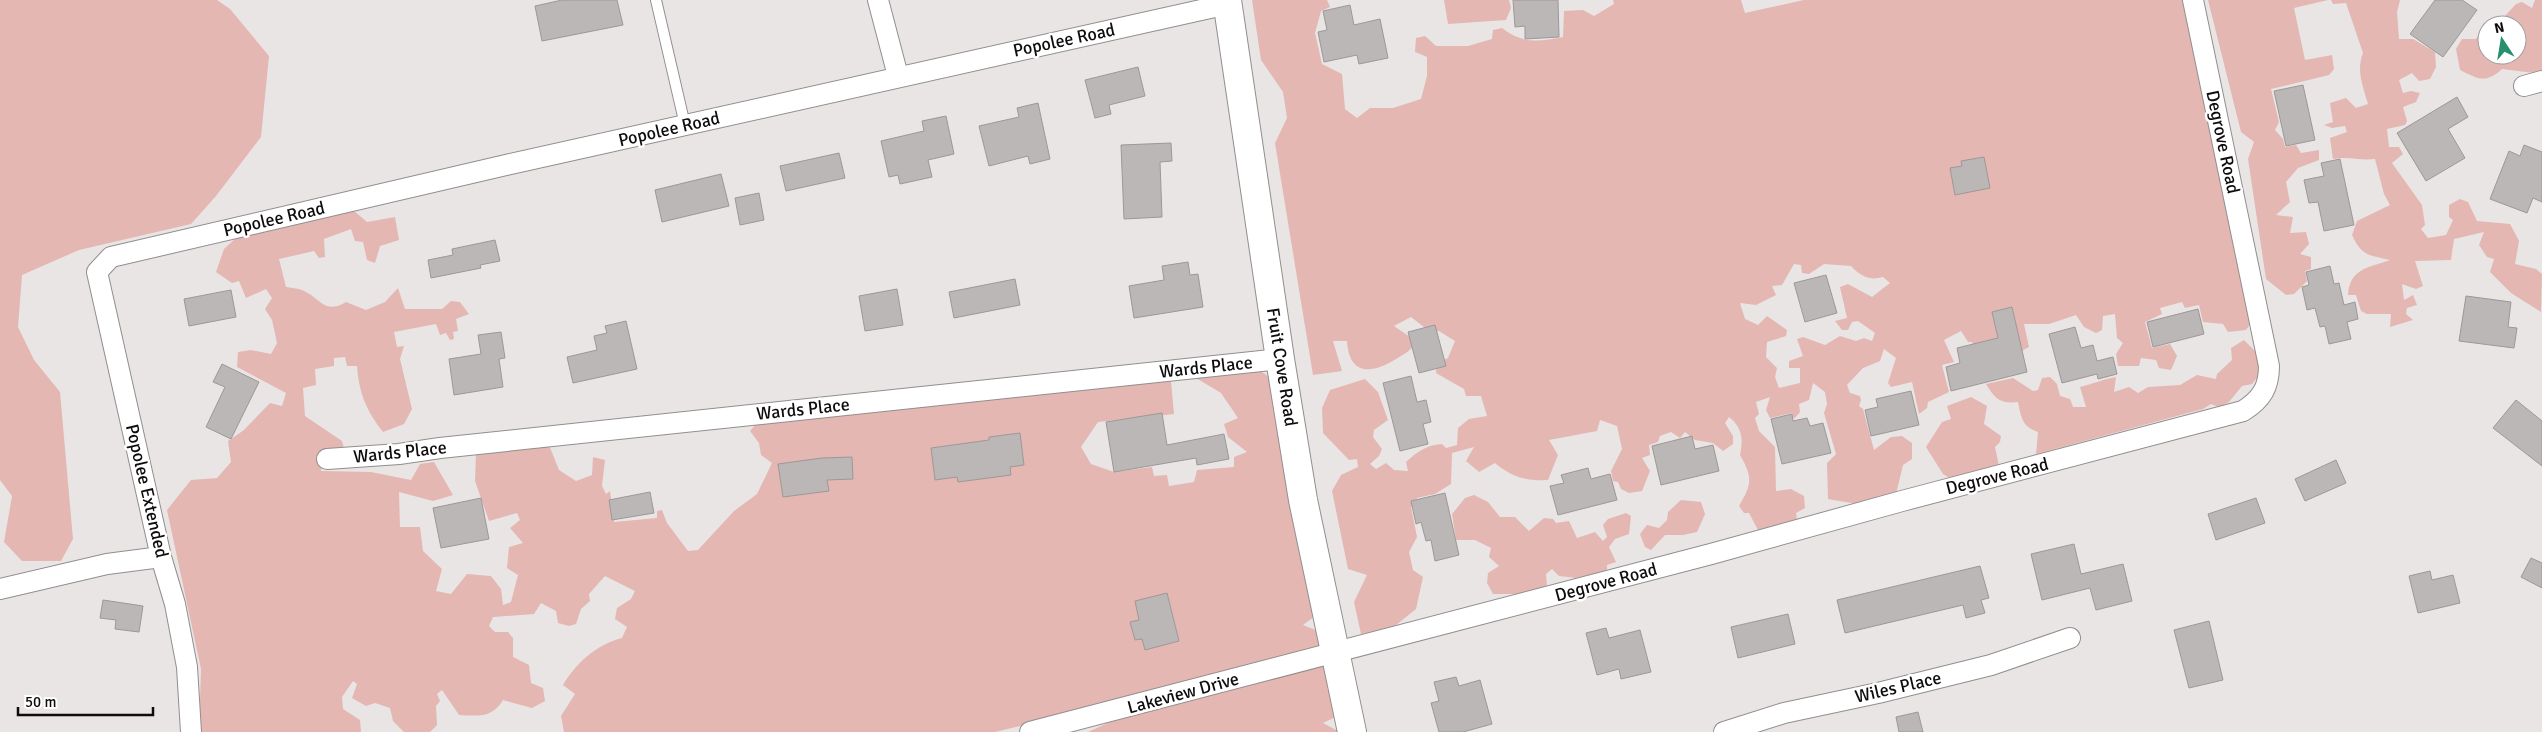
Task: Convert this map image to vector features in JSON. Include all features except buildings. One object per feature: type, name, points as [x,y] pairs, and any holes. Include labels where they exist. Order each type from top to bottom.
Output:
[{"type":"street","points":[[878,0],[898,76]]},
{"type":"street","name":"Degrove Road","points":[[1335,653],[2100,450],[2243,411],[2255,403],[2264,393],[2269,380],[2269,366],[2193,0]]},
{"type":"street","name":"Popolee Road","points":[[111,257],[1229,1]]},
{"type":"street","name":"Fruit Cove Road","points":[[1229,1],[1280,359],[1303,500],[1352,732]]},
{"type":"street","name":"Popolee Extended","points":[[111,257],[96,272],[161,557],[175,604],[187,667],[191,732]]},
{"type":"street","name":"Wards Place","points":[[326,459],[399,454],[440,448],[1280,359]]},
{"type":"street","points":[[0,589],[107,564],[161,557]]},
{"type":"street","name":"Wiles Place","points":[[1724,732],[1784,712],[1878,693],[1991,665],[2070,638]]},
{"type":"street","name":"Lakeview Drive","points":[[1030,732],[1335,653]]},
{"type":"lane","points":[[656,0],[685,125]]},
{"type":"shaded area","points":[[0,0],[217,0],[230,9],[269,56],[261,137],[216,196],[191,224],[79,250],[22,275],[18,327],[34,360],[60,392],[73,539],[61,561],[22,561],[4,542],[12,496],[0,480]]},
{"type":"shaded area","points":[[1252,0],[1327,0],[1330,7],[1321,11],[1315,33],[1322,64],[1342,74],[1345,109],[1357,118],[1370,108],[1393,108],[1421,99],[1427,76],[1427,57],[1415,52],[1416,38],[1425,36],[1436,46],[1468,46],[1492,39],[1493,30],[1502,28],[1524,39],[1538,41],[1563,37],[1564,11],[1583,10],[1594,16],[1614,4],[1613,0],[1741,0],[1745,13],[1804,0],[2182,0],[2253,320],[2246,330],[2228,332],[2223,324],[2203,322],[2199,305],[2185,308],[2182,302],[2160,308],[2162,314],[2145,322],[2152,348],[2170,344],[2177,356],[2171,370],[2159,368],[2156,360],[2141,358],[2139,366],[2118,366],[2116,354],[2123,343],[2117,338],[2115,314],[2103,316],[2102,330],[2096,333],[2084,327],[2076,315],[2049,324],[2024,324],[2029,347],[2020,352],[1975,356],[1972,342],[1968,342],[1961,331],[1944,340],[1954,362],[1942,365],[1949,392],[1928,402],[1927,408],[1919,414],[1912,382],[1891,387],[1888,383],[1896,358],[1884,349],[1880,361],[1863,368],[1847,385],[1850,393],[1860,396],[1859,406],[1863,409],[1874,450],[1891,437],[1902,436],[1912,443],[1912,459],[1903,465],[1896,494],[1857,504],[1828,499],[1827,463],[1836,454],[1824,413],[1827,404],[1825,392],[1813,383],[1809,400],[1799,404],[1800,412],[1794,419],[1792,413],[1770,418],[1766,410],[1770,397],[1756,402],[1759,414],[1755,418],[1759,431],[1775,447],[1776,491],[1791,489],[1804,496],[1805,508],[1796,513],[1797,520],[1758,530],[1749,513],[1744,513],[1739,506],[1748,486],[1749,475],[1740,455],[1741,434],[1737,425],[1729,417],[1725,423],[1733,436],[1733,444],[1723,451],[1713,443],[1695,440],[1685,432],[1680,438],[1671,432],[1660,436],[1658,442],[1649,445],[1650,455],[1642,458],[1650,471],[1642,491],[1629,493],[1621,489],[1618,482],[1613,481],[1611,471],[1622,449],[1617,426],[1600,420],[1597,431],[1549,440],[1558,455],[1548,480],[1532,480],[1519,477],[1507,472],[1495,463],[1479,472],[1466,461],[1474,447],[1452,453],[1451,484],[1435,494],[1417,498],[1417,505],[1411,507],[1417,537],[1409,552],[1413,570],[1423,577],[1416,609],[1391,629],[1361,634],[1354,602],[1367,575],[1348,569],[1332,491],[1341,475],[1358,467],[1357,459],[1349,460],[1323,433],[1322,408],[1330,390],[1365,379],[1378,392],[1388,420],[1374,430],[1373,437],[1382,449],[1379,456],[1370,464],[1376,469],[1386,463],[1394,470],[1408,471],[1406,462],[1418,452],[1426,447],[1436,445],[1442,444],[1446,448],[1457,445],[1458,428],[1469,419],[1487,416],[1481,396],[1466,396],[1464,389],[1436,373],[1437,363],[1448,358],[1455,341],[1439,331],[1429,331],[1411,317],[1394,326],[1416,341],[1410,349],[1396,359],[1378,367],[1363,369],[1352,361],[1347,341],[1333,341],[1342,371],[1313,375],[1275,143],[1287,118],[1283,92],[1261,60]],"holes":[[[1794,264],[1801,265],[1802,273],[1809,274],[1824,264],[1851,266],[1865,277],[1883,277],[1890,283],[1872,297],[1848,284],[1840,287],[1847,318],[1835,321],[1842,330],[1848,330],[1852,322],[1858,321],[1875,333],[1872,341],[1864,338],[1856,341],[1840,336],[1825,345],[1803,337],[1797,339],[1803,356],[1789,361],[1789,368],[1800,368],[1800,383],[1779,388],[1775,377],[1777,368],[1766,357],[1767,342],[1786,336],[1787,330],[1767,316],[1758,325],[1745,319],[1740,303],[1756,305],[1776,295],[1772,286],[1782,285]]]},
{"type":"shaded area","points":[[1444,0],[1509,0],[1511,8],[1506,20],[1448,24]]},
{"type":"shaded area","points":[[2208,0],[2328,0],[2294,8],[2305,60],[2332,55],[2334,69],[2329,75],[2271,89],[2279,122],[2275,130],[2283,139],[2285,147],[2296,145],[2301,153],[2319,150],[2319,160],[2298,168],[2286,182],[2290,202],[2276,215],[2293,217],[2290,233],[2306,232],[2309,244],[2300,254],[2311,257],[2311,269],[2305,271],[2307,281],[2294,294],[2286,295],[2266,279],[2248,159],[2254,142],[2241,132]]},
{"type":"shaded area","points":[[2331,0],[2400,0],[2397,12],[2399,39],[2413,39],[2435,52],[2436,67],[2430,79],[2419,81],[2412,73],[2399,80],[2403,93],[2411,91],[2420,93],[2416,102],[2403,107],[2407,121],[2405,125],[2387,129],[2389,147],[2399,147],[2403,154],[2392,163],[2422,205],[2425,225],[2421,229],[2428,238],[2446,235],[2453,220],[2449,217],[2449,205],[2460,199],[2468,202],[2477,221],[2510,224],[2519,241],[2515,264],[2536,269],[2542,274],[2541,312],[2511,293],[2490,272],[2494,259],[2487,257],[2479,245],[2484,232],[2454,239],[2451,260],[2415,261],[2423,286],[2416,289],[2402,284],[2404,300],[2413,295],[2417,305],[2407,308],[2406,314],[2413,320],[2390,327],[2391,314],[2367,314],[2361,311],[2356,295],[2348,295],[2349,286],[2356,274],[2368,267],[2390,260],[2367,254],[2359,247],[2352,235],[2357,221],[2390,205],[2384,194],[2375,159],[2333,159],[2330,138],[2347,132],[2345,126],[2332,128],[2324,125],[2333,122],[2330,103],[2346,98],[2356,108],[2368,104],[2360,72],[2363,53],[2346,3],[2333,4]]},
{"type":"shaded area","points":[[2535,0],[2542,0],[2542,74],[2502,69],[2491,77],[2477,78],[2460,70],[2456,49],[2462,39],[2477,38],[2477,65],[2527,65],[2527,15],[2506,15],[2516,4],[2522,2],[2532,8]]},
{"type":"shaded area","points":[[353,210],[367,222],[395,217],[399,240],[380,246],[375,263],[367,260],[363,242],[355,241],[351,229],[324,239],[325,257],[319,258],[314,251],[279,259],[286,287],[302,290],[327,306],[339,306],[346,302],[366,310],[385,302],[398,288],[405,309],[442,309],[451,301],[460,302],[469,314],[456,319],[458,331],[453,332],[454,339],[450,340],[446,333],[440,335],[436,324],[394,332],[397,347],[404,346],[400,359],[412,409],[404,424],[383,432],[364,401],[357,366],[347,366],[345,357],[334,358],[334,366],[315,369],[316,385],[303,388],[305,416],[342,441],[345,452],[322,456],[321,471],[371,472],[411,480],[420,464],[434,462],[453,495],[433,501],[399,492],[400,527],[420,527],[423,551],[442,569],[436,591],[451,594],[467,574],[491,576],[501,589],[503,605],[511,602],[518,575],[507,568],[509,547],[523,543],[510,528],[520,520],[517,513],[489,521],[475,481],[476,454],[549,445],[559,470],[576,481],[592,475],[593,457],[605,460],[602,486],[606,494],[610,491],[614,522],[657,518],[657,511],[662,510],[667,523],[688,551],[698,550],[734,511],[757,494],[772,463],[761,455],[759,443],[750,431],[756,424],[1171,381],[1174,414],[1098,422],[1081,447],[1091,464],[1114,472],[1152,467],[1154,476],[1167,475],[1169,486],[1194,482],[1197,470],[1234,467],[1234,457],[1247,452],[1228,437],[1224,424],[1238,418],[1221,393],[1196,378],[1259,370],[1274,380],[1289,475],[1286,487],[1289,499],[1294,502],[1318,614],[1303,625],[1323,633],[1323,653],[995,732],[564,732],[561,716],[575,694],[563,685],[580,662],[604,645],[622,638],[627,627],[615,619],[617,608],[631,599],[635,591],[605,576],[589,594],[590,601],[581,609],[576,624],[569,626],[558,623],[556,611],[541,603],[534,614],[493,617],[489,626],[495,632],[508,632],[513,638],[513,657],[529,665],[531,683],[543,688],[545,701],[532,708],[503,700],[490,713],[484,715],[459,715],[442,690],[437,694],[440,701],[436,706],[437,725],[430,732],[404,732],[393,721],[390,708],[375,703],[366,706],[352,698],[357,684],[353,681],[342,697],[343,709],[360,720],[361,732],[199,732],[201,669],[167,510],[191,480],[217,478],[231,462],[228,441],[244,430],[270,403],[282,406],[286,393],[237,367],[238,352],[251,350],[271,354],[277,343],[272,320],[265,309],[272,298],[266,289],[246,298],[239,281],[232,283],[216,272],[224,249],[238,236]]},
{"type":"shaded area","points":[[2244,340],[2258,354],[2260,374],[2252,384],[2242,386],[2229,402],[2219,407],[2211,404],[2203,409],[2036,454],[2038,432],[2023,421],[2018,402],[2002,401],[1995,397],[1986,384],[2013,378],[2033,391],[2038,390],[2042,378],[2050,377],[2057,384],[2060,396],[2070,399],[2073,407],[2086,407],[2080,387],[2111,378],[2116,377],[2114,392],[2129,387],[2138,393],[2148,387],[2180,385],[2197,375],[2216,379],[2217,374],[2232,360],[2231,348]]},
{"type":"shaded area","points":[[1971,397],[1987,406],[1984,424],[2001,436],[2000,442],[1995,447],[1999,466],[1953,480],[1943,474],[1926,447],[1942,422],[1951,419],[1947,406]]},
{"type":"shaded area","points":[[1474,495],[1488,502],[1500,517],[1515,517],[1529,531],[1544,518],[1553,519],[1556,523],[1569,521],[1577,538],[1595,532],[1603,541],[1607,537],[1603,525],[1608,519],[1626,513],[1631,516],[1629,534],[1615,539],[1609,547],[1616,562],[1607,565],[1607,571],[1576,578],[1559,576],[1552,569],[1546,574],[1547,587],[1518,594],[1493,594],[1487,583],[1488,573],[1499,566],[1489,557],[1491,548],[1475,540],[1456,540],[1452,514],[1465,498]]},
{"type":"shaded area","points":[[1681,500],[1701,502],[1705,514],[1697,532],[1683,535],[1665,535],[1651,550],[1645,547],[1640,534],[1647,525],[1659,528],[1667,520],[1668,512]]},
{"type":"shaded area","points":[[1327,662],[1331,680],[1327,689],[1336,698],[1331,705],[1339,710],[1340,715],[1323,723],[1340,732],[1088,732],[1132,712]]}]
